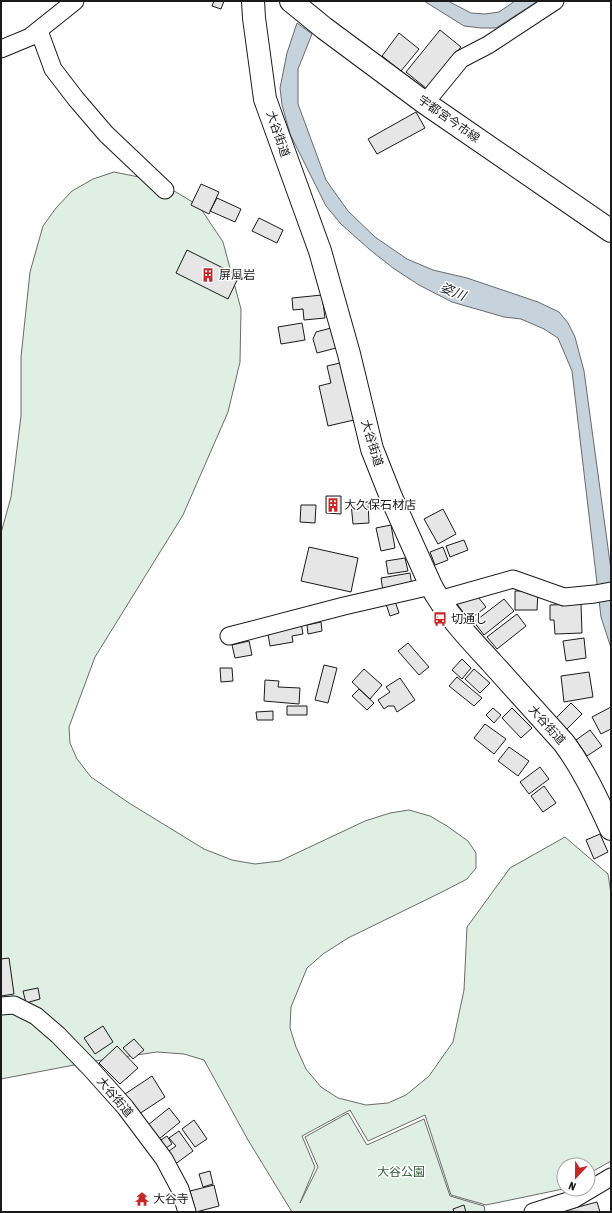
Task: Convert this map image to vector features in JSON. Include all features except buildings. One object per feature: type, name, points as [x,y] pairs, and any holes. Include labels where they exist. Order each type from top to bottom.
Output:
[{"type":"main road","name":"大谷街道","points":[[253,1],[257,46],[265,99],[322,257],[349,354],[372,449],[391,497],[435,593],[451,617],[469,638],[564,743],[577,761],[590,784],[611,829]]},
{"type":"main road","name":"宇都宮今市線","points":[[294,4],[425,103],[611,231]]},
{"type":"street","points":[[1,49],[30,37],[75,1]]},
{"type":"street","points":[[425,103],[461,59],[488,44],[555,1]]},
{"type":"street","points":[[39,31],[54,69],[76,100],[106,134],[165,190]]},
{"type":"street","points":[[229,636],[344,606],[435,593],[513,579],[564,597],[611,591]]},
{"type":"street","name":"大谷街道","points":[[8,1006],[36,1016],[58,1035],[125,1107],[164,1159],[180,1189],[187,1212]]},
{"type":"street","points":[[533,1212],[574,1199],[611,1177]]},
{"type":"green space","name":"大谷公園","points":[[114,172],[139,177],[176,192],[199,206],[223,242],[241,309],[240,362],[228,412],[183,515],[95,657],[69,727],[70,743],[77,759],[91,777],[129,803],[204,849],[232,860],[255,864],[280,861],[365,821],[390,813],[409,810],[430,816],[468,841],[476,853],[476,868],[467,879],[348,938],[323,954],[307,968],[291,1007],[290,1028],[296,1047],[306,1069],[321,1087],[338,1098],[366,1105],[388,1103],[406,1095],[429,1076],[453,1042],[464,990],[467,927],[510,868],[565,837],[608,874],[611,894],[611,1161],[596,1169],[596,1157],[556,1157],[556,1190],[486,1205],[451,1195],[425,1115],[368,1141],[350,1110],[302,1136],[315,1167],[300,1203],[318,1167],[305,1137],[348,1113],[367,1145],[424,1119],[450,1196],[484,1206],[485,1212],[292,1212],[248,1140],[204,1060],[184,1054],[157,1052],[95,1061],[1,1079],[1,533],[11,497],[21,416],[21,357],[30,272],[43,226],[56,208],[72,191],[93,179]]},
{"type":"water","points":[[424,1],[448,1],[471,13],[485,14],[499,12],[515,1],[538,1],[496,28],[481,28],[464,26]]},
{"type":"water","name":"姿川","points":[[297,23],[312,34],[298,69],[298,104],[326,180],[348,211],[375,237],[407,259],[433,270],[467,278],[538,302],[559,312],[568,323],[575,337],[584,371],[611,570],[611,648],[601,617],[572,371],[558,338],[544,329],[521,319],[504,317],[452,302],[419,285],[393,268],[369,249],[341,224],[326,206],[290,134],[282,105],[280,88],[287,53]]},
{"type":"place","name":"屏風岩","points":[[208,275]]},
{"type":"place","name":"大久保石材店","points":[[333,505]]},
{"type":"place","name":"切通し","points":[[440,619]]},
{"type":"place","name":"大谷寺","points":[[142,1199]]}]
